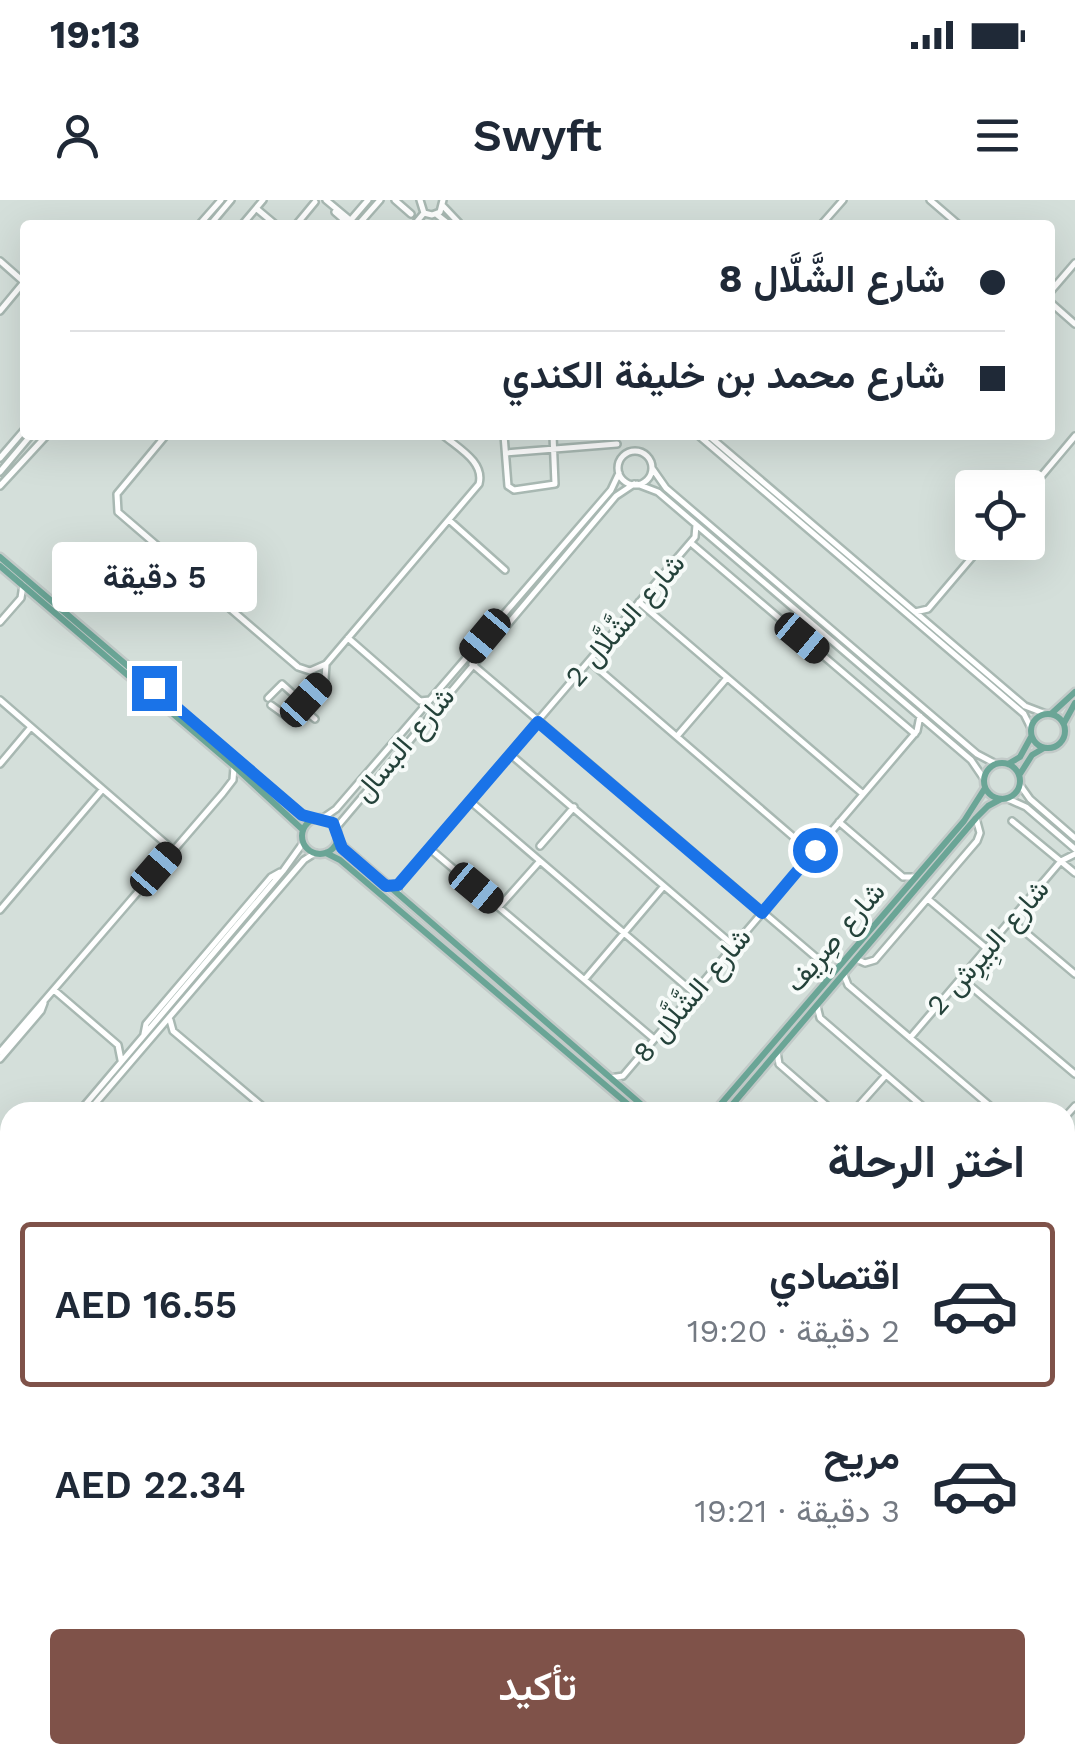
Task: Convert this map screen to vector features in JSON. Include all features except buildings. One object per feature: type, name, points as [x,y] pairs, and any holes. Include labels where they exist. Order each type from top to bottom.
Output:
[{"type":"main road","points":[[0,557],[300,813],[313,819],[323,818],[336,828],[338,841],[386,886],[638,1102]]},
{"type":"main road","points":[[0,566],[246,776],[303,830],[304,843],[315,853],[340,860],[626,1102]]},
{"type":"main road","points":[[1008,764],[1019,776],[1020,785],[1004,799],[992,796],[985,783],[996,764],[1008,764],[1026,750],[1038,716],[1048,714],[1075,692]]},
{"type":"main road","points":[[1019,776],[1032,756],[1062,740],[1064,724],[1075,704]]},
{"type":"main road","points":[[1048,714],[1064,724]]},
{"type":"main road","points":[[1031,732],[1045,748]]},
{"type":"main road","name":"شارع صِرِيف","points":[[723,1102],[832,981],[977,804],[985,783]]},
{"type":"main road","name":"شارع صِرِيف","points":[[841,970],[856,959],[976,818],[988,806],[1004,799]]},
{"type":"main road","points":[[303,830],[313,819]]},
{"type":"main road","points":[[326,853],[338,841]]},
{"type":"main road","name":"شارع صِرِيف","points":[[735,1102],[817,1006],[832,981]]},
{"type":"street","points":[[203,220],[221,200]]},
{"type":"street","points":[[214,220],[231,200]]},
{"type":"street","points":[[247,220],[264,200]]},
{"type":"street","points":[[357,220],[380,200]]},
{"type":"street","points":[[394,200],[410,214]]},
{"type":"street","points":[[419,200],[424,213]]},
{"type":"street","points":[[825,220],[843,200]]},
{"type":"street","points":[[930,200],[954,220]]},
{"type":"street","points":[[301,220],[321,201],[347,220]]},
{"type":"street","points":[[436,214],[443,202]]},
{"type":"street","points":[[257,209],[270,220]]},
{"type":"street","points":[[424,213],[436,214],[444,220]]},
{"type":"street","points":[[418,220],[424,213]]},
{"type":"street","points":[[0,261],[20,278]]},
{"type":"street","points":[[1055,286],[1075,263]]},
{"type":"street","points":[[0,311],[20,288]]},
{"type":"street","points":[[1055,306],[1075,324]]},
{"type":"street","points":[[0,458],[20,435]]},
{"type":"street","points":[[1045,472],[1075,436]]},
{"type":"street","points":[[0,472],[27,440]]},
{"type":"street","points":[[0,486],[42,440]]},
{"type":"street","points":[[162,440],[119,490],[115,501],[118,512],[298,667],[327,674]]},
{"type":"street","points":[[319,670],[479,484],[481,475],[476,464],[450,440]]},
{"type":"street","points":[[505,440],[509,488],[556,484],[553,440]]},
{"type":"street","points":[[704,440],[1016,706],[1028,718],[1031,732]]},
{"type":"street","points":[[714,440],[1026,706],[1048,714]]},
{"type":"street","points":[[506,453],[616,444]]},
{"type":"street","points":[[985,783],[971,760],[658,492],[622,479],[619,462],[630,452],[645,454],[663,485],[680,501],[977,754],[996,764]]},
{"type":"street","points":[[636,484],[646,480],[652,468]]},
{"type":"street","name":"شارع البسال","points":[[323,818],[336,809],[611,490],[619,473]]},
{"type":"street","name":"شارع البسال","points":[[336,828],[616,496],[636,484]]},
{"type":"street","points":[[448,520],[505,570]]},
{"type":"street","name":"شارع الشَّلَّال 2","points":[[398,885],[693,540],[696,525]]},
{"type":"street","name":"شارع الشَّلَّال 2","points":[[693,540],[708,535]]},
{"type":"street","points":[[693,540],[916,732],[932,727]]},
{"type":"street","points":[[915,612],[928,609],[969,560]]},
{"type":"street","points":[[21,598],[23,585]]},
{"type":"street","points":[[0,622],[21,598],[33,594]]},
{"type":"street","points":[[639,602],[863,794]]},
{"type":"street","points":[[928,609],[928,623]]},
{"type":"street","points":[[348,638],[420,701],[421,710]]},
{"type":"street","points":[[589,661],[812,853]]},
{"type":"street","points":[[315,720],[303,705],[282,684],[269,701],[289,718],[303,705],[327,674],[326,664]]},
{"type":"street","points":[[472,664],[762,913],[825,965],[841,970],[848,985],[985,1102]]},
{"type":"street","points":[[678,735],[727,678]]},
{"type":"street","points":[[0,700],[173,850]]},
{"type":"street","points":[[420,701],[430,700]]},
{"type":"street","name":"شارع الشَّلَّال 8","points":[[610,1078],[623,1076],[654,1040],[916,732],[920,716]]},
{"type":"street","points":[[0,764],[31,727]]},
{"type":"street","points":[[510,754],[734,946]]},
{"type":"street","points":[[233,780],[234,766]]},
{"type":"street","points":[[0,1056],[233,780],[246,776]]},
{"type":"street","points":[[1020,785],[1032,802],[1075,838]]},
{"type":"street","points":[[0,910],[103,790]]},
{"type":"street","points":[[1004,799],[1024,805],[1075,851]]},
{"type":"street","points":[[470,801],[694,992]]},
{"type":"street","points":[[540,846],[574,807]]},
{"type":"street","points":[[856,959],[865,963],[875,960],[928,899],[977,841],[980,833],[976,818]]},
{"type":"street","points":[[1012,820],[1064,859],[1075,873]]},
{"type":"street","points":[[839,822],[903,877],[915,878]]},
{"type":"street","name":"شارع البِيرِش 2","points":[[1064,859],[1065,840]]},
{"type":"street","points":[[88,1102],[284,872],[304,843]]},
{"type":"street","points":[[429,848],[654,1040]]},
{"type":"street","name":"شارع البِيرِش 2","points":[[910,1038],[1075,851]]},
{"type":"street","points":[[98,1102],[304,860],[315,853]]},
{"type":"street","points":[[499,907],[540,860]]},
{"type":"street","points":[[903,877],[905,889]]},
{"type":"street","points":[[386,886],[398,885],[399,897]]},
{"type":"street","points":[[584,980],[664,886]]},
{"type":"street","points":[[928,899],[986,948]]},
{"type":"street","points":[[1011,920],[1075,974]]},
{"type":"street","points":[[825,965],[832,981],[848,985]]},
{"type":"street","points":[[961,978],[1075,1074]]},
{"type":"street","points":[[54,990],[118,1046],[121,1063]]},
{"type":"street","points":[[817,1006],[820,1018],[918,1102]]},
{"type":"street","points":[[170,1016],[173,1031],[256,1102]]},
{"type":"street","points":[[807,1017],[820,1018]]},
{"type":"street","points":[[157,1032],[173,1031]]},
{"type":"street","points":[[118,1046],[136,1045]]},
{"type":"street","points":[[777,1052],[779,1064],[823,1102]]},
{"type":"street","points":[[766,1065],[779,1064]]},
{"type":"street","points":[[861,1102],[886,1075]]},
{"type":"street","name":"شارع الشَّلَّال 8","points":[[623,1076],[625,1091]]},
{"type":"shaded area","points":[[0,200],[1075,200],[1075,1102],[0,1102]]},
{"type":"route","points":[[154,688],[302,815],[333,823],[342,848],[386,886],[398,885],[538,722],[762,913],[815,850]]}]
